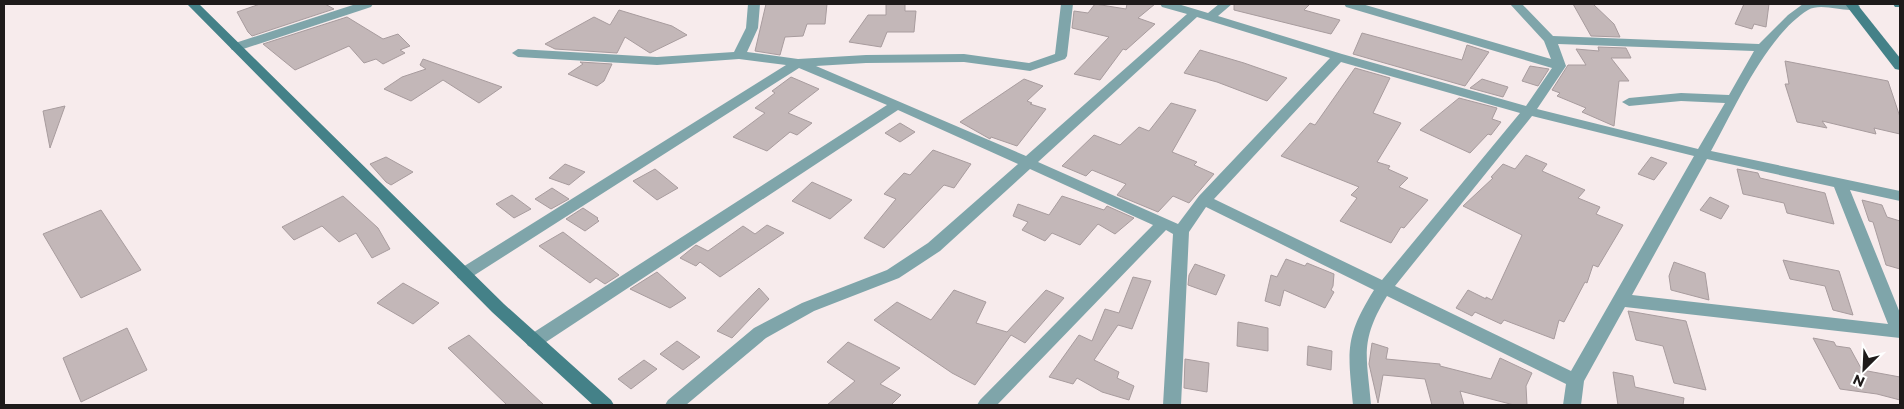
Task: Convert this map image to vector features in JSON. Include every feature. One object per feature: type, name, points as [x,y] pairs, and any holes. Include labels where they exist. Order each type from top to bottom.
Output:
[{"type":"street","points":[[193,4],[464,274],[605,405]]},
{"type":"street","points":[[236,47],[367,4]]},
{"type":"street","points":[[739,55],[752,28],[754,4]]},
{"type":"street","points":[[518,53],[657,61],[739,55],[798,63],[866,59],[964,58],[1030,67],[1061,56],[1067,4]]},
{"type":"street","points":[[1166,4],[1338,57],[1529,111],[1702,154],[1900,196]]},
{"type":"street","points":[[674,405],[730,357],[767,329],[835,295],[893,274],[917,259],[952,232],[1027,163],[1202,15],[1226,4]]},
{"type":"street","points":[[1350,4],[1560,66]]},
{"type":"street","points":[[1516,4],[1550,40],[1560,66]]},
{"type":"street","points":[[1572,405],[1574,381],[1762,48],[1795,15],[1810,5],[1853,6],[1900,66]]},
{"type":"street","points":[[1550,40],[1762,48]]},
{"type":"street","points":[[1172,405],[1181,230],[1204,200],[1338,57]]},
{"type":"street","points":[[464,274],[798,63]]},
{"type":"street","points":[[798,63],[1181,230]]},
{"type":"street","points":[[1362,405],[1357,352],[1364,324],[1384,288],[1529,111],[1560,66]]},
{"type":"street","points":[[1629,102],[1680,97],[1734,99]]},
{"type":"street","points":[[534,341],[897,105]]},
{"type":"street","points":[[1620,300],[1900,332],[1840,183]]},
{"type":"street","points":[[1204,200],[1574,381]]},
{"type":"street","points":[[986,405],[1164,223]]},
{"type":"building","points":[[260,4],[325,4],[334,9],[252,36],[237,12]]},
{"type":"building","points":[[766,4],[827,4],[825,24],[807,24],[803,36],[785,37],[780,55],[755,51]]},
{"type":"building","points":[[886,4],[905,4],[905,11],[916,11],[914,32],[887,32],[881,47],[849,42],[868,15],[886,15]]},
{"type":"building","points":[[1095,4],[1126,9],[1127,4],[1155,4],[1138,18],[1155,24],[1126,50],[1123,49],[1100,80],[1074,74],[1109,37],[1072,28],[1074,11],[1088,13]]},
{"type":"building","points":[[1234,4],[1310,4],[1304,10],[1340,20],[1331,34],[1234,10]]},
{"type":"building","points":[[1573,4],[1593,4],[1614,24],[1620,37],[1591,36]]},
{"type":"building","points":[[1744,4],[1769,4],[1766,27],[1754,24],[1752,29],[1735,24]]},
{"type":"building","points":[[619,10],[672,26],[687,35],[650,53],[625,37],[617,53],[555,49],[545,44],[594,17],[610,25]]},
{"type":"building","points":[[347,17],[383,39],[398,34],[410,46],[400,50],[405,53],[383,64],[376,59],[364,63],[349,46],[295,70],[263,44]]},
{"type":"building","points":[[1362,33],[1462,60],[1467,45],[1489,52],[1465,86],[1353,54]]},
{"type":"building","points":[[1598,47],[1626,48],[1631,58],[1611,58],[1629,81],[1619,81],[1614,126],[1582,112],[1586,108],[1557,96],[1560,93],[1552,90],[1568,65],[1586,65],[1576,49],[1599,51]]},
{"type":"building","points":[[1200,50],[1287,78],[1267,101],[1217,82],[1184,73]]},
{"type":"building","points":[[423,59],[502,87],[479,103],[443,80],[411,101],[384,89],[402,77],[426,69],[420,65]]},
{"type":"building","points":[[1785,61],[1888,81],[1900,117],[1900,134],[1874,128],[1876,134],[1822,121],[1827,128],[1797,122],[1785,84],[1789,84]]},
{"type":"building","points":[[580,62],[612,64],[604,81],[597,86],[568,74],[583,64]]},
{"type":"building","points":[[1530,66],[1549,69],[1538,86],[1522,81]]},
{"type":"building","points":[[1355,68],[1390,78],[1373,113],[1401,123],[1377,162],[1390,166],[1388,169],[1408,178],[1399,187],[1428,200],[1404,228],[1401,227],[1391,243],[1340,221],[1357,198],[1351,195],[1359,187],[1281,156],[1310,123],[1315,125]]},
{"type":"building","points":[[791,77],[819,89],[788,113],[812,123],[797,135],[790,132],[767,151],[733,137],[765,113],[755,108],[775,93],[772,91]]},
{"type":"building","points":[[1024,79],[1043,86],[1027,101],[1032,103],[1030,104],[1046,109],[1017,146],[991,137],[990,139],[960,122]]},
{"type":"building","points":[[1482,79],[1508,87],[1503,97],[1470,88]]},
{"type":"building","points":[[1459,98],[1497,108],[1492,119],[1501,122],[1491,135],[1488,134],[1470,153],[1420,130]]},
{"type":"building","points":[[1171,103],[1196,110],[1172,152],[1197,162],[1194,165],[1214,174],[1189,203],[1173,196],[1158,212],[1117,195],[1126,184],[1092,170],[1086,176],[1062,166],[1094,135],[1120,145],[1139,127],[1149,131]]},
{"type":"building","points":[[65,106],[50,148],[43,111]]},
{"type":"building","points":[[900,123],[915,132],[900,142],[885,133]]},
{"type":"building","points":[[933,150],[971,164],[954,188],[944,185],[884,248],[864,238],[896,199],[884,194],[904,173],[910,175]]},
{"type":"building","points":[[1526,155],[1547,164],[1542,171],[1585,190],[1578,198],[1600,207],[1596,214],[1623,225],[1598,267],[1593,265],[1587,283],[1585,282],[1564,322],[1559,320],[1554,339],[1504,320],[1501,324],[1475,312],[1472,316],[1456,308],[1468,290],[1492,300],[1522,235],[1463,206],[1493,178],[1491,177],[1503,164],[1515,169]]},
{"type":"building","points":[[386,157],[413,172],[391,185],[370,164]]},
{"type":"building","points":[[1651,157],[1667,163],[1654,180],[1638,174]]},
{"type":"building","points":[[565,164],[585,172],[569,185],[549,178]]},
{"type":"building","points":[[655,169],[678,188],[657,200],[633,181]]},
{"type":"building","points":[[1737,169],[1758,173],[1760,178],[1825,193],[1834,224],[1787,213],[1784,203],[1743,194]]},
{"type":"building","points":[[812,182],[852,200],[830,219],[792,201]]},
{"type":"building","points":[[552,188],[569,199],[551,209],[535,199]]},
{"type":"building","points":[[512,195],[531,209],[514,218],[496,204]]},
{"type":"building","points":[[343,196],[378,228],[390,249],[372,258],[356,233],[339,242],[322,226],[294,240],[282,227]]},
{"type":"building","points":[[1062,196],[1104,210],[1107,206],[1134,218],[1115,234],[1098,224],[1080,245],[1052,233],[1045,241],[1022,230],[1028,222],[1013,216],[1018,204],[1049,215]]},
{"type":"building","points":[[1710,197],[1729,206],[1721,219],[1700,210]]},
{"type":"building","points":[[1862,200],[1882,205],[1887,217],[1900,221],[1900,269],[1886,265],[1873,222],[1869,221]]},
{"type":"building","points":[[583,208],[598,218],[599,221],[585,231],[566,219]]},
{"type":"building","points":[[101,210],[141,270],[81,298],[43,234]]},
{"type":"building","points":[[767,225],[784,233],[720,277],[700,262],[696,266],[680,258],[696,245],[708,251],[743,226],[755,234]]},
{"type":"building","points":[[563,232],[619,275],[605,284],[596,278],[590,283],[539,246]]},
{"type":"building","points":[[1286,259],[1305,266],[1307,263],[1334,274],[1331,290],[1334,292],[1325,308],[1284,290],[1280,306],[1265,301],[1271,275],[1277,277]]},
{"type":"building","points":[[1783,260],[1839,271],[1853,315],[1833,310],[1825,286],[1790,279]]},
{"type":"building","points":[[1674,262],[1705,273],[1709,300],[1671,290],[1669,276]]},
{"type":"building","points":[[1195,264],[1225,275],[1216,295],[1188,285],[1189,275]]},
{"type":"building","points":[[657,272],[686,298],[670,308],[630,289]]},
{"type":"building","points":[[1133,277],[1151,281],[1132,329],[1118,325],[1094,360],[1119,372],[1117,378],[1134,386],[1129,400],[1102,392],[1077,378],[1073,384],[1049,377],[1079,335],[1092,341],[1105,309],[1119,313]]},
{"type":"building","points":[[403,283],[439,303],[413,324],[377,303]]},
{"type":"building","points":[[759,288],[769,299],[732,338],[717,331]]},
{"type":"building","points":[[954,290],[986,302],[976,323],[1007,332],[1046,290],[1064,298],[1025,343],[1011,335],[975,385],[952,373],[874,320],[897,302],[931,320]]},
{"type":"building","points":[[1628,311],[1686,321],[1706,390],[1674,383],[1663,346],[1636,340]]},
{"type":"building","points":[[1238,322],[1268,328],[1268,351],[1237,346]]},
{"type":"building","points":[[127,328],[147,370],[81,402],[63,358]]},
{"type":"building","points":[[469,335],[544,405],[507,405],[448,348]]},
{"type":"building","points":[[1813,338],[1834,342],[1836,346],[1850,348],[1862,370],[1900,377],[1900,400],[1877,394],[1840,389]]},
{"type":"building","points":[[677,341],[700,357],[683,370],[660,354]]},
{"type":"building","points":[[848,342],[900,368],[880,384],[901,395],[891,405],[827,405],[855,381],[827,362]]},
{"type":"building","points":[[1372,343],[1388,348],[1386,359],[1440,364],[1440,366],[1491,379],[1500,358],[1532,373],[1526,386],[1527,405],[1514,405],[1460,391],[1464,405],[1432,405],[1425,379],[1383,375],[1378,403],[1369,364]]},
{"type":"building","points":[[1308,346],[1332,351],[1331,370],[1307,365]]},
{"type":"building","points":[[1185,359],[1209,363],[1207,392],[1184,388]]},
{"type":"building","points":[[644,360],[657,369],[631,389],[618,379]]},
{"type":"building","points":[[1613,372],[1633,376],[1635,387],[1684,398],[1683,405],[1618,405]]}]
